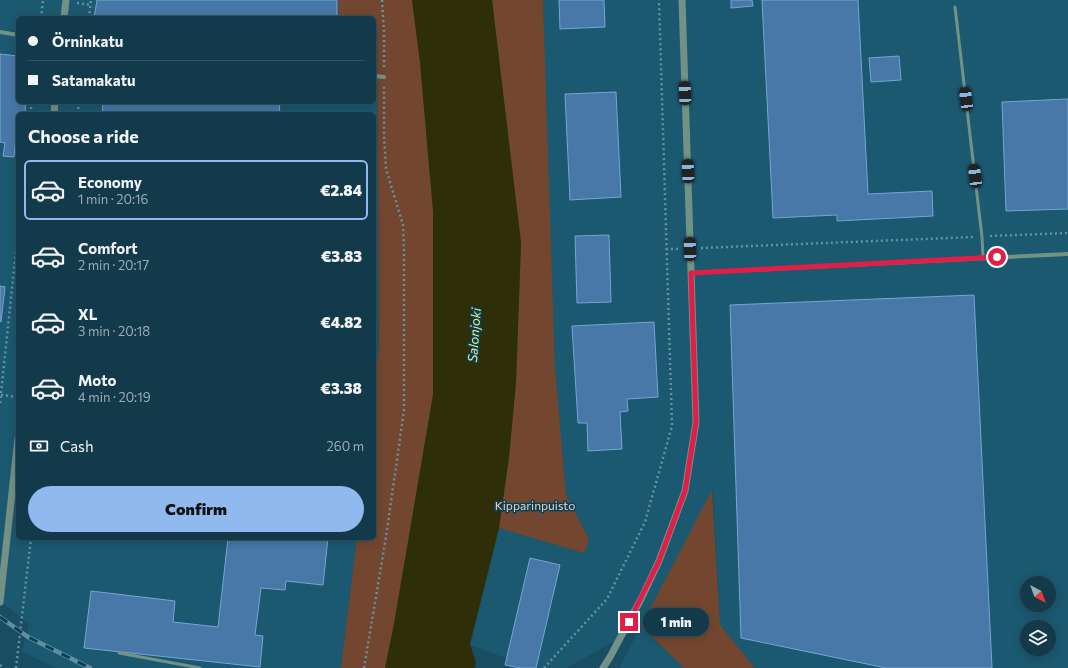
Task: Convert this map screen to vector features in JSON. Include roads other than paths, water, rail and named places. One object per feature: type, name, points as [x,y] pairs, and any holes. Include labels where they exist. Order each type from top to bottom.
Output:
[{"type":"street","points":[[64,16],[66,0]]},
{"type":"street","points":[[602,668],[610,657],[641,599],[659,561],[685,491],[696,422],[682,0]]},
{"type":"street","points":[[0,32],[16,34]]},
{"type":"street","points":[[376,76],[384,77]]},
{"type":"street","points":[[691,273],[983,257],[1068,254]]},
{"type":"street","points":[[0,602],[16,456]]},
{"type":"lane","points":[[955,7],[982,237],[983,257]]},
{"type":"lane","points":[[119,653],[200,668]]},
{"type":"water","name":"Salonjoki","points":[[412,0],[492,0],[521,243],[516,382],[509,457],[499,528],[470,644],[476,663],[474,668],[385,668],[394,624],[433,395],[433,211],[420,62]]},
{"type":"railway","points":[[0,617],[28,637],[90,668]]},
{"type":"park label","name":"Kipparinpuisto","points":[[535,505]]}]
